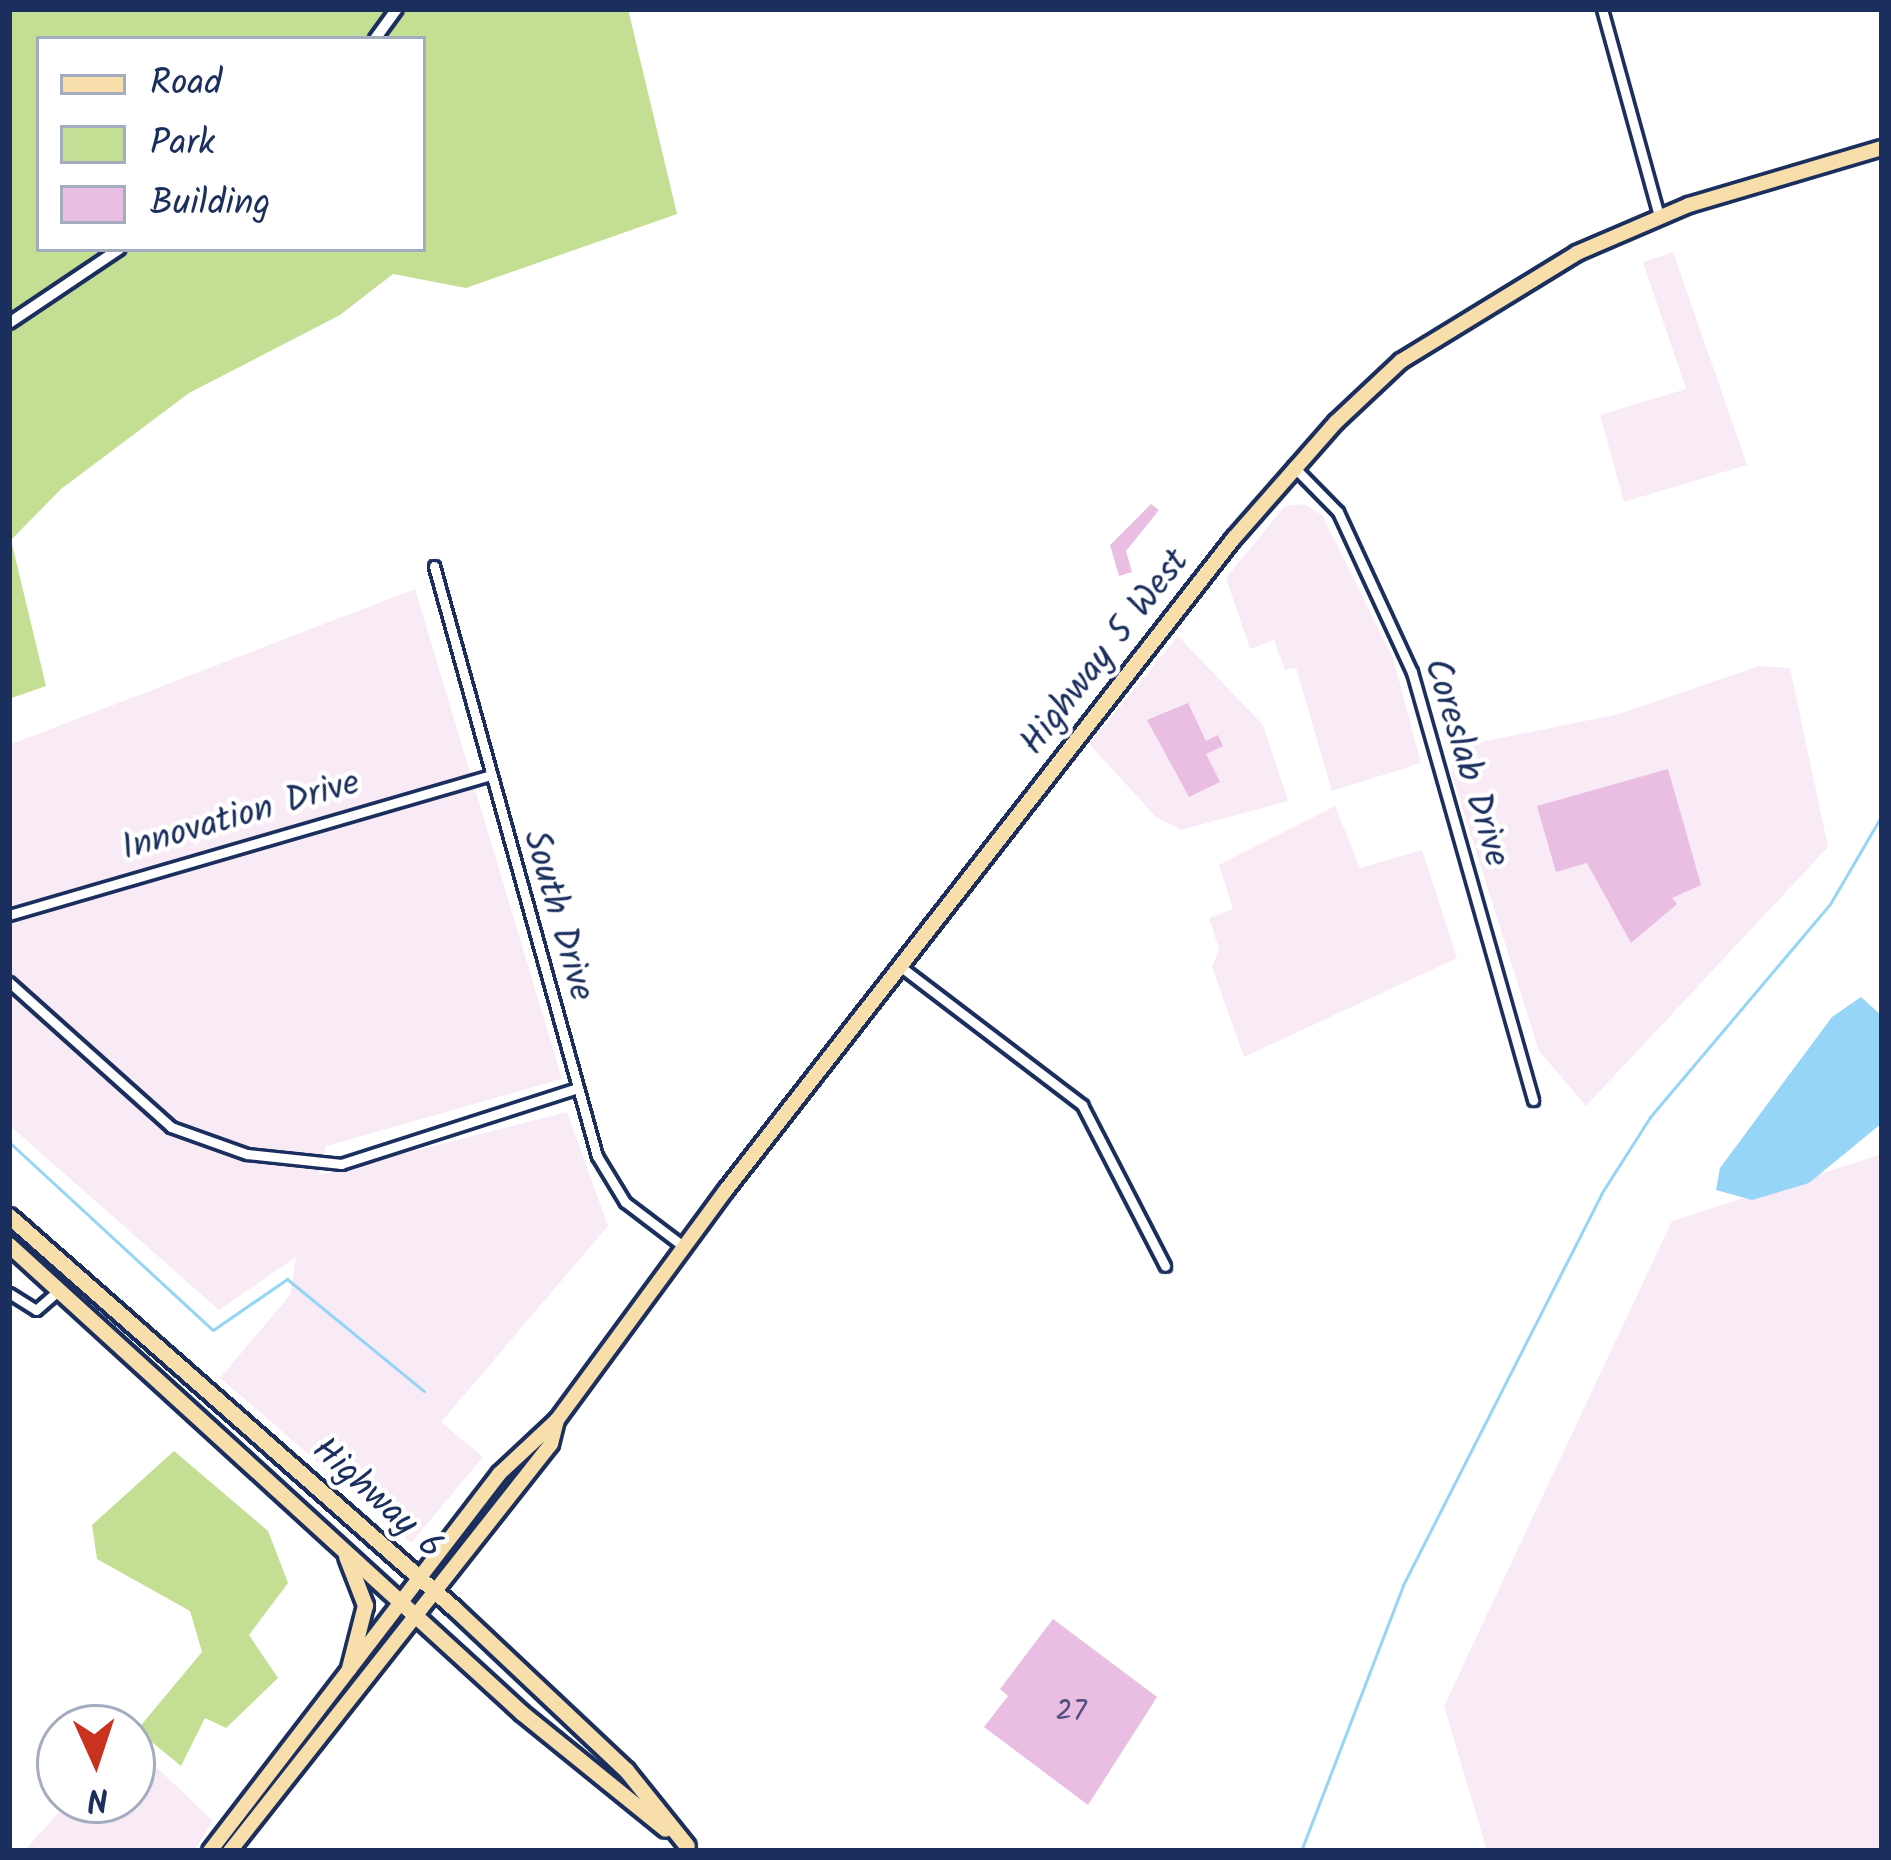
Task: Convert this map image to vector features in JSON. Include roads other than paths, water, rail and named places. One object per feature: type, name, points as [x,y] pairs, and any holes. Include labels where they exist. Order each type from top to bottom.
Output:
[{"type":"highway","name":"Highway 6","points":[[9,1216],[420,1578],[626,1770],[690,1848]]},
{"type":"highway","name":"Highway 6","points":[[9,1245],[417,1618],[690,1848]]},
{"type":"highway","points":[[342,1548],[365,1605],[349,1668]]},
{"type":"main road","name":"Highway 5 West","points":[[230,1851],[551,1444],[557,1420],[683,1246],[1293,466],[1401,362],[1503,294],[1659,216],[1882,148]]},
{"type":"main road","name":"Highway 5 West","points":[[210,1851],[533,1433],[557,1420]]},
{"type":"street","points":[[377,36],[397,9]]},
{"type":"street","points":[[1602,9],[1659,216]]},
{"type":"street","points":[[9,322],[114,252]]},
{"type":"street","name":"Coreslab Drive","points":[[1293,466],[1338,512],[1412,672],[1533,1100]]},
{"type":"street","name":"South Drive","points":[[434,566],[489,776],[606,1180],[683,1246]]},
{"type":"street","name":"Innovation Drive","points":[[9,915],[489,776]]},
{"type":"street","points":[[901,967],[1082,1105],[1165,1266]]},
{"type":"street","points":[[9,982],[182,1135],[247,1154],[341,1164],[578,1088]]},
{"type":"street","points":[[9,1293],[36,1310],[60,1289]]},
{"type":"street","points":[[79,1306],[94,1291]]},
{"type":"water","points":[[1861,997],[1882,1016],[1882,1123],[1809,1183],[1752,1200],[1716,1190],[1720,1168],[1832,1017]]},
{"type":"waterway","points":[[1301,1851],[1403,1585],[1601,1194],[1650,1117],[1830,904],[1882,815]]},
{"type":"waterway","points":[[9,1142],[213,1330],[287,1279],[424,1391]]}]
